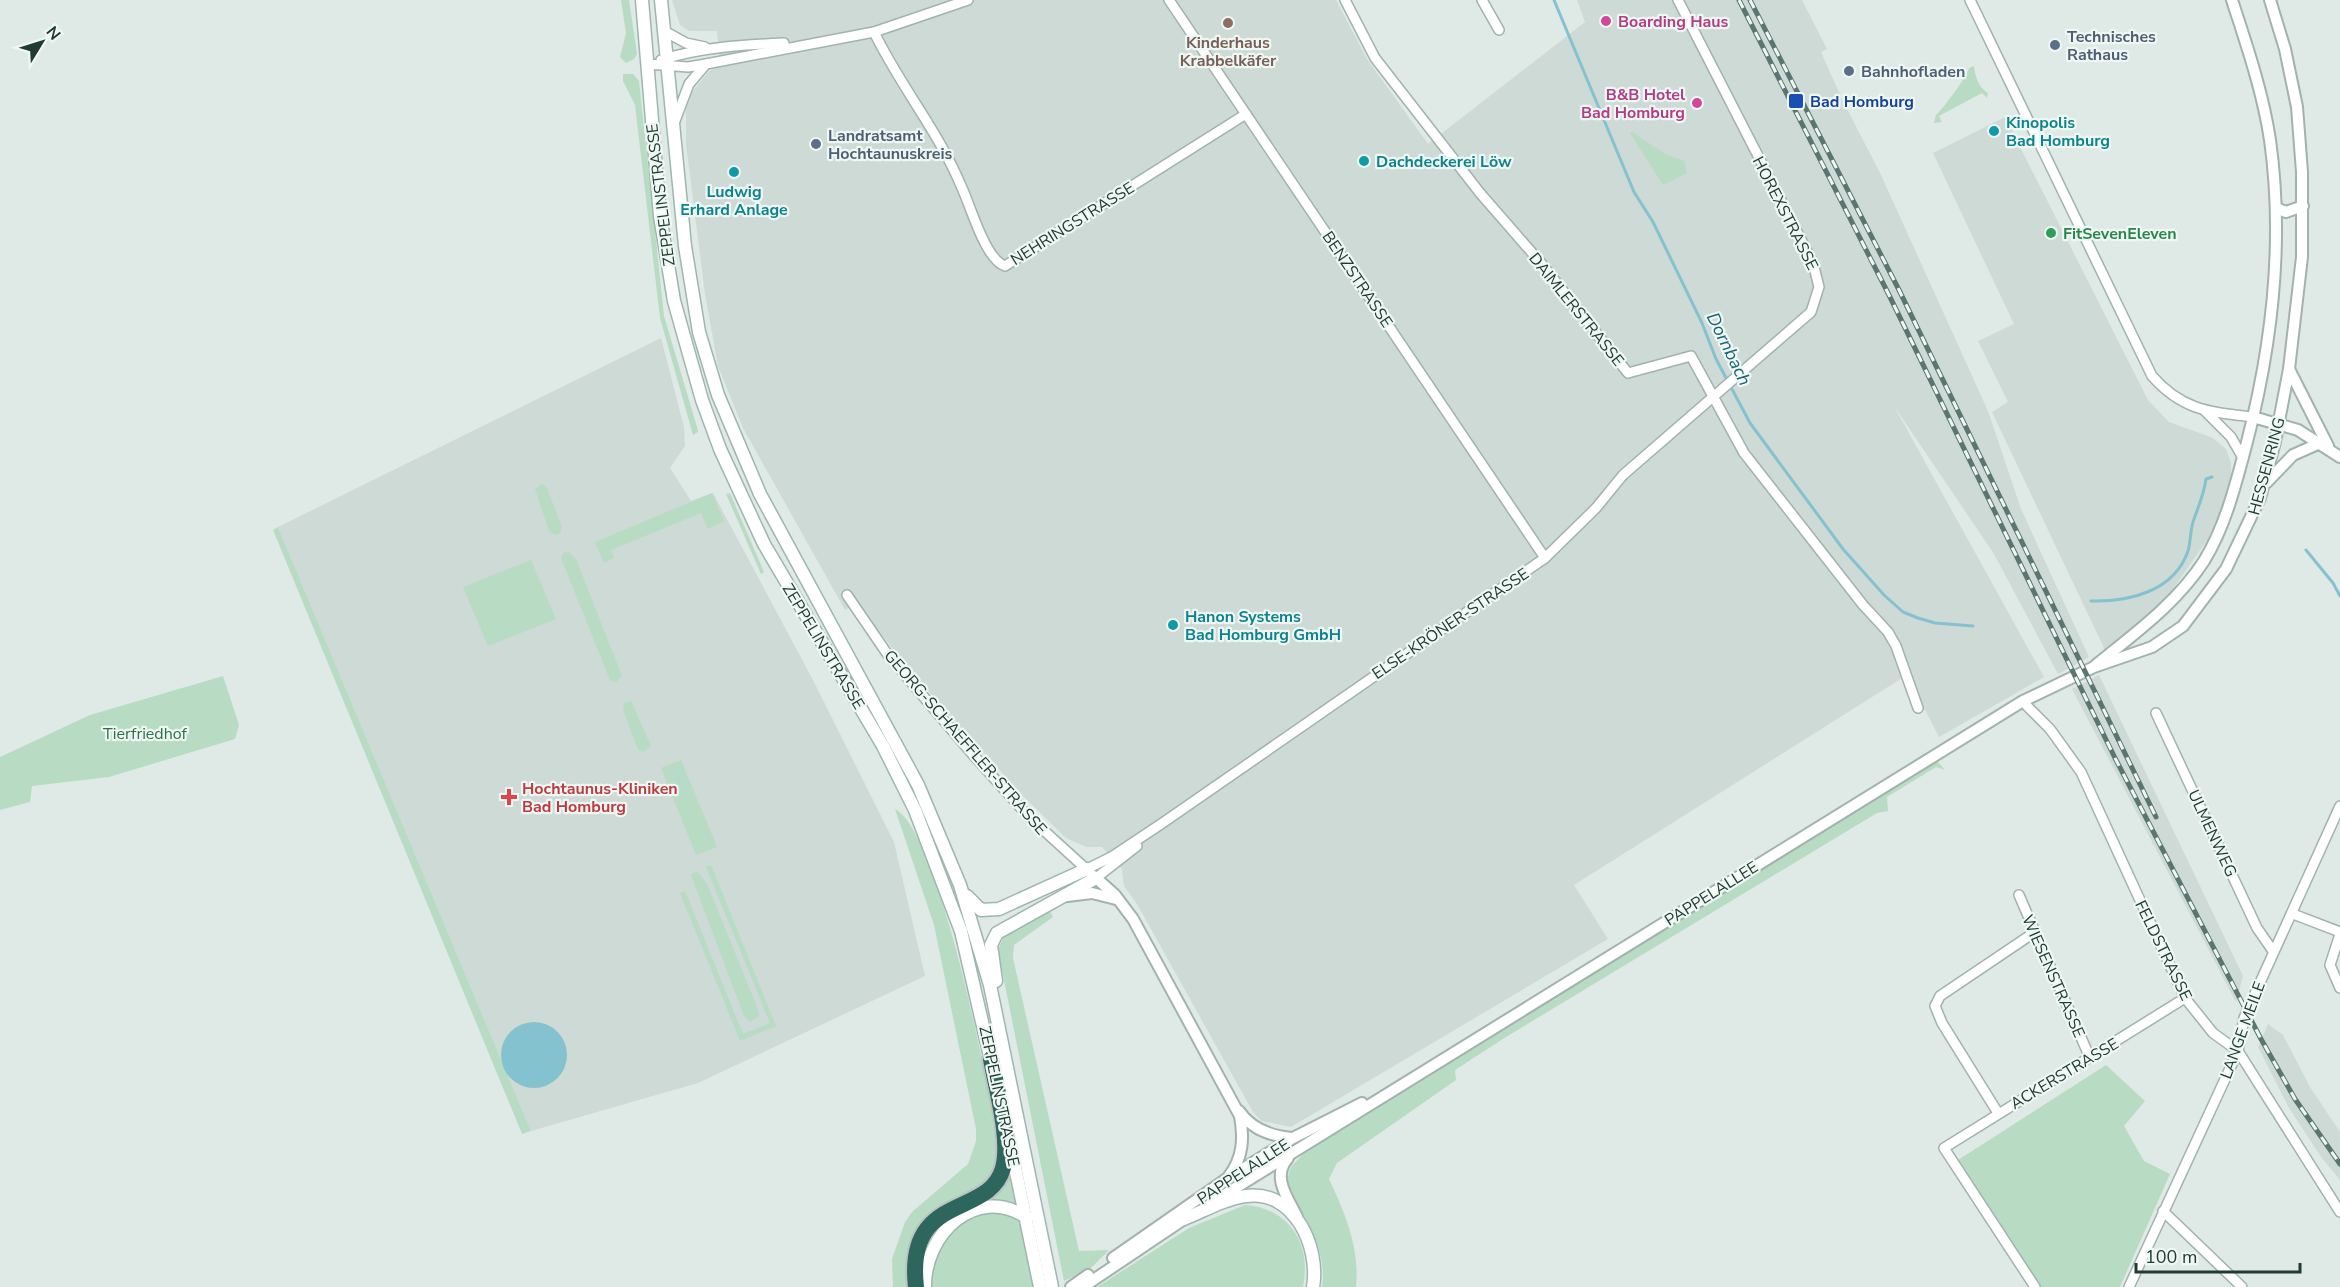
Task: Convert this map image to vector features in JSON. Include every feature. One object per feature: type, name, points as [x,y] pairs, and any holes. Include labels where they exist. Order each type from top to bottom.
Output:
[{"type":"highway","points":[[916,1287],[917,1251],[933,1223],[942,1213],[990,1190],[998,1180],[1004,1166],[1004,1140],[991,1059]]},
{"type":"main road","name":"ZEPPELINSTRASSE","points":[[642,0],[654,159],[670,277],[680,324],[702,400],[720,449],[764,544],[874,729],[915,810],[961,931],[1026,1217],[1049,1285]]},
{"type":"main road","name":"ZEPPELINSTRASSE","points":[[661,0],[669,62],[676,177],[694,308],[718,395],[760,494],[918,785],[960,885],[990,985],[1049,1285]]},
{"type":"main road","points":[[960,885],[977,907],[989,911],[1086,869]]},
{"type":"main road","points":[[1010,1083],[991,945],[997,933],[1011,923],[1096,878]]},
{"type":"main road","points":[[1184,1219],[1247,1196],[1268,1198],[1278,1203],[1298,1218],[1313,1253],[1313,1287]]},
{"type":"main road","points":[[925,1287],[925,1271],[931,1249],[956,1220],[973,1211],[1001,1207],[1010,1208],[1026,1217]]},
{"type":"street","points":[[647,64],[669,62],[706,64],[874,32],[968,0]]},
{"type":"street","name":"BENZSTRASSE","points":[[1169,0],[1545,558]]},
{"type":"street","name":"DAIMLERSTRASSE","points":[[1345,0],[1375,58],[1480,193],[1541,263],[1628,373],[1691,356],[1744,453],[1863,605],[1888,632],[1896,646],[1918,708]]},
{"type":"street","points":[[1482,0],[1499,30]]},
{"type":"street","name":"HOREXSTRASSE","points":[[1678,0],[1818,277],[1817,301],[1811,312],[1713,397]]},
{"type":"street","name":"HESSENRING","points":[[2094,668],[2158,615],[2203,563],[2221,526],[2243,458],[2253,417],[2272,310],[2276,208],[2265,112],[2232,0]]},
{"type":"street","name":"HESSENRING","points":[[2094,668],[2152,646],[2183,626],[2208,597],[2231,561],[2251,522],[2264,486],[2289,369],[2300,288],[2303,206],[2297,107],[2285,49],[2270,0]]},
{"type":"street","points":[[1974,1],[2152,376],[2170,394],[2185,404],[2205,411],[2253,417],[2298,430],[2335,453]]},
{"type":"street","points":[[666,32],[686,44],[713,49]]},
{"type":"street","name":"NEHRINGSTRASSE","points":[[874,32],[892,66],[936,133],[987,248],[999,264],[1005,266],[1246,114]]},
{"type":"street","points":[[669,62],[713,49],[820,41]]},
{"type":"street","points":[[673,127],[689,84],[706,64]]},
{"type":"street","points":[[2276,208],[2286,212],[2303,206]]},
{"type":"street","points":[[2289,369],[2335,453]]},
{"type":"street","name":"ELSE-KRÖNER-STRASSE","points":[[1086,869],[1113,856],[1164,822],[1545,558],[1596,508],[1623,475],[1713,397]]},
{"type":"street","name":"HESSENRING","points":[[2205,411],[2231,437],[2243,458]]},
{"type":"street","points":[[2264,486],[2293,455],[2320,443]]},
{"type":"street","name":"GEORG-SCHAEFFLER-STRASSE","points":[[847,595],[888,655],[975,757],[1028,816],[1096,878]]},
{"type":"street","name":"PAPPELALLEE","points":[[1076,1286],[2023,701],[2094,668]]},
{"type":"street","name":"PAPPELALLEE","points":[[2000,717],[2027,706],[2055,687]]},
{"type":"street","name":"FELDSTRASSE","points":[[2027,706],[2050,729],[2074,760],[2185,998],[2213,1033],[2238,1052],[2340,1212]]},
{"type":"street","name":"ULMENWEG","points":[[2156,712],[2258,928],[2273,951]]},
{"type":"street","name":"LANGE MEILE","points":[[2129,1287],[2238,1052],[2244,1018],[2340,806]]},
{"type":"street","name":"ELSE-KRÖNER-STRASSE","points":[[1096,878],[1164,822]]},
{"type":"street","points":[[1096,878],[1119,900],[1133,919],[1240,1116],[1243,1144],[1236,1163],[1225,1180]]},
{"type":"street","points":[[1059,897],[1092,893],[1119,900]]},
{"type":"street","name":"WIESENSTRASSE","points":[[2019,895],[2090,1058]]},
{"type":"street","points":[[2293,914],[2340,933],[2330,965],[2340,988]]},
{"type":"street","points":[[1998,1113],[1942,1023],[1935,1006],[1940,996],[2035,932]]},
{"type":"street","name":"ACKERSTRASSE","points":[[2035,1287],[1944,1148],[2185,998]]},
{"type":"street","name":"PAPPELALLEE","points":[[1076,1286],[1225,1180],[1293,1138],[1424,1072]]},
{"type":"street","points":[[1234,1104],[1252,1125],[1278,1137],[1293,1138]]},
{"type":"street","points":[[1290,1155],[1281,1167],[1280,1178],[1298,1218]]},
{"type":"street","points":[[2163,1211],[2242,1287]]},
{"type":"shaded area","points":[[672,0],[1336,0],[1367,59],[1428,144],[1585,22],[1577,0],[1802,0],[1827,49],[1821,52],[1842,99],[1881,175],[1988,411],[2021,509],[2089,657],[2058,674],[1994,554],[1894,406],[2044,677],[1939,737],[1907,675],[1574,885],[1608,939],[1291,1127],[1262,1121],[1253,1112],[1137,904],[1124,886],[1122,869],[1102,847],[1086,847],[1066,838],[1022,795],[910,671],[857,603],[845,610],[743,428],[718,366],[705,294],[686,144],[686,109],[693,91],[709,71],[720,66],[717,31],[689,31],[680,25]]},
{"type":"shaded area","points":[[2005,117],[2148,400],[2169,422],[2213,438],[2226,449],[2231,463],[2231,485],[2208,539],[2164,602],[2105,650],[1992,412],[2008,402],[1978,341],[2014,324],[1933,153]]},
{"type":"shaded area","points":[[661,338],[684,427],[685,446],[670,468],[691,501],[713,493],[813,680],[894,842],[925,976],[698,1083],[531,1131],[278,527]]},
{"type":"shaded area","points":[[2099,675],[2243,976],[2236,1002],[2072,689]]},
{"type":"shaded area","points":[[2268,1024],[2283,1035],[2310,1087],[2340,1132],[2340,1180],[2321,1157],[2289,1108],[2258,1047]]},
{"type":"green space","points":[[621,0],[629,0],[637,54],[634,59],[626,63],[620,57],[626,33]]},
{"type":"green space","points":[[1974,66],[1978,81],[1988,93],[1987,98],[1982,93],[1939,116],[1942,122],[1934,123],[1936,115],[1955,92],[1969,68]]},
{"type":"green space","points":[[623,74],[633,74],[639,81],[664,316],[697,427],[698,432],[693,435],[660,318],[635,105],[623,81]]},
{"type":"green space","points":[[1632,132],[1665,154],[1684,161],[1687,173],[1663,185],[1630,133]]},
{"type":"green space","points":[[542,484],[547,488],[562,528],[560,533],[555,535],[549,531],[535,489]]},
{"type":"green space","points":[[712,493],[724,521],[708,529],[701,513],[611,550],[614,558],[604,563],[595,542]]},
{"type":"green space","points":[[730,493],[764,572],[761,574],[726,494]]},
{"type":"green space","points":[[278,527],[531,1131],[522,1134],[273,530]]},
{"type":"green space","points":[[569,552],[576,559],[622,676],[616,682],[610,680],[561,558],[563,553]]},
{"type":"green space","points":[[531,560],[556,619],[488,646],[463,587]]},
{"type":"green space","name":"Tierfriedhof","points":[[223,676],[239,725],[235,739],[109,777],[32,786],[30,802],[0,810],[0,757],[90,715]]},
{"type":"green space","points":[[631,701],[651,746],[643,752],[638,749],[623,710],[624,703]]},
{"type":"green space","points":[[681,760],[717,847],[696,855],[661,768]]},
{"type":"green space","points":[[1937,761],[1945,770],[1936,767],[1887,797],[1888,811],[1877,813],[1506,1037],[1455,1070],[1456,1080],[1337,1163],[1329,1179],[1350,1231],[1356,1258],[1356,1287],[1322,1287],[1323,1272],[1317,1244],[1287,1180],[1291,1167],[1304,1153]]},
{"type":"green space","points":[[895,809],[912,828],[930,867],[947,918],[977,1036],[996,1138],[999,1169],[909,1252],[907,1287],[893,1287],[892,1259],[905,1222],[912,1212],[968,1164],[976,1141],[976,1129],[934,925]]},
{"type":"green space","points":[[711,865],[776,1026],[740,1041],[680,893],[685,891],[743,1034],[770,1023],[706,867]]},
{"type":"green space","points":[[697,871],[707,884],[759,1012],[759,1016],[750,1022],[744,1016],[691,875]]},
{"type":"green space","points":[[1050,911],[1053,917],[1014,945],[1013,958],[1079,1251],[1109,1250],[1085,1274],[1083,1272],[1064,1281],[998,950],[1004,936]]},
{"type":"green space","points":[[2106,1065],[2145,1101],[2124,1126],[2144,1161],[2170,1174],[2120,1287],[2037,1287],[1958,1160]]},
{"type":"green space","points":[[1010,1163],[1020,1205],[1002,1202],[944,1223],[927,1246],[931,1233]]},
{"type":"green space","points":[[1245,1205],[1274,1213],[1294,1231],[1304,1256],[1303,1287],[1097,1287],[1189,1228]]},
{"type":"green space","points":[[997,1211],[1018,1219],[1024,1230],[1035,1287],[930,1287],[934,1258],[945,1237],[969,1219]]},
{"type":"water","points":[[534,1022],[547,1025],[557,1032],[564,1042],[567,1055],[564,1068],[557,1078],[547,1085],[534,1088],[521,1085],[511,1078],[504,1068],[501,1055],[504,1042],[511,1032],[521,1025]]},
{"type":"waterway","name":"Dornbach","points":[[1554,0],[1634,192],[1653,222],[1702,323],[1716,359],[1750,423],[1843,549],[1884,595],[1903,612],[1918,618],[1935,623],[1973,626]]},
{"type":"waterway","name":"Dornbach","points":[[2091,601],[2120,599],[2148,592],[2172,576],[2188,551],[2193,523],[2206,479],[2212,477]]},
{"type":"waterway","name":"Dornbach","points":[[2306,550],[2333,583],[2340,596]]},
{"type":"railway","points":[[1739,0],[1889,295],[2115,758],[2261,1039],[2295,1099],[2340,1164]]},
{"type":"railway","points":[[1750,0],[1899,290],[2156,817]]},
{"type":"place","name":"Boarding Haus","points":[[1606,21]]},
{"type":"place","name":"Kinderhaus Krabbelkäfer","points":[[1228,23]]},
{"type":"place","name":"Technisches Rathaus","points":[[2055,45]]},
{"type":"place","name":"Bahnhofladen","points":[[1849,71]]},
{"type":"place","name":"Bad Homburg","points":[[1796,101]]},
{"type":"place","name":"B&B Hotel Bad Homburg","points":[[1697,103]]},
{"type":"place","name":"Kinopolis Bad Homburg","points":[[1994,131]]},
{"type":"place","name":"Landratsamt Hochtaunuskreis","points":[[816,144]]},
{"type":"place","name":"Dachdeckerei Löw","points":[[1364,161]]},
{"type":"place","name":"Ludwig Erhard Anlage","points":[[734,172]]},
{"type":"place","name":"FitSevenEleven","points":[[2051,233]]},
{"type":"place","name":"Hanon Systems Bad Homburg GmbH","points":[[1173,625]]},
{"type":"place","name":"Hochtaunus-Kliniken Bad Homburg","points":[[509,797]]}]
